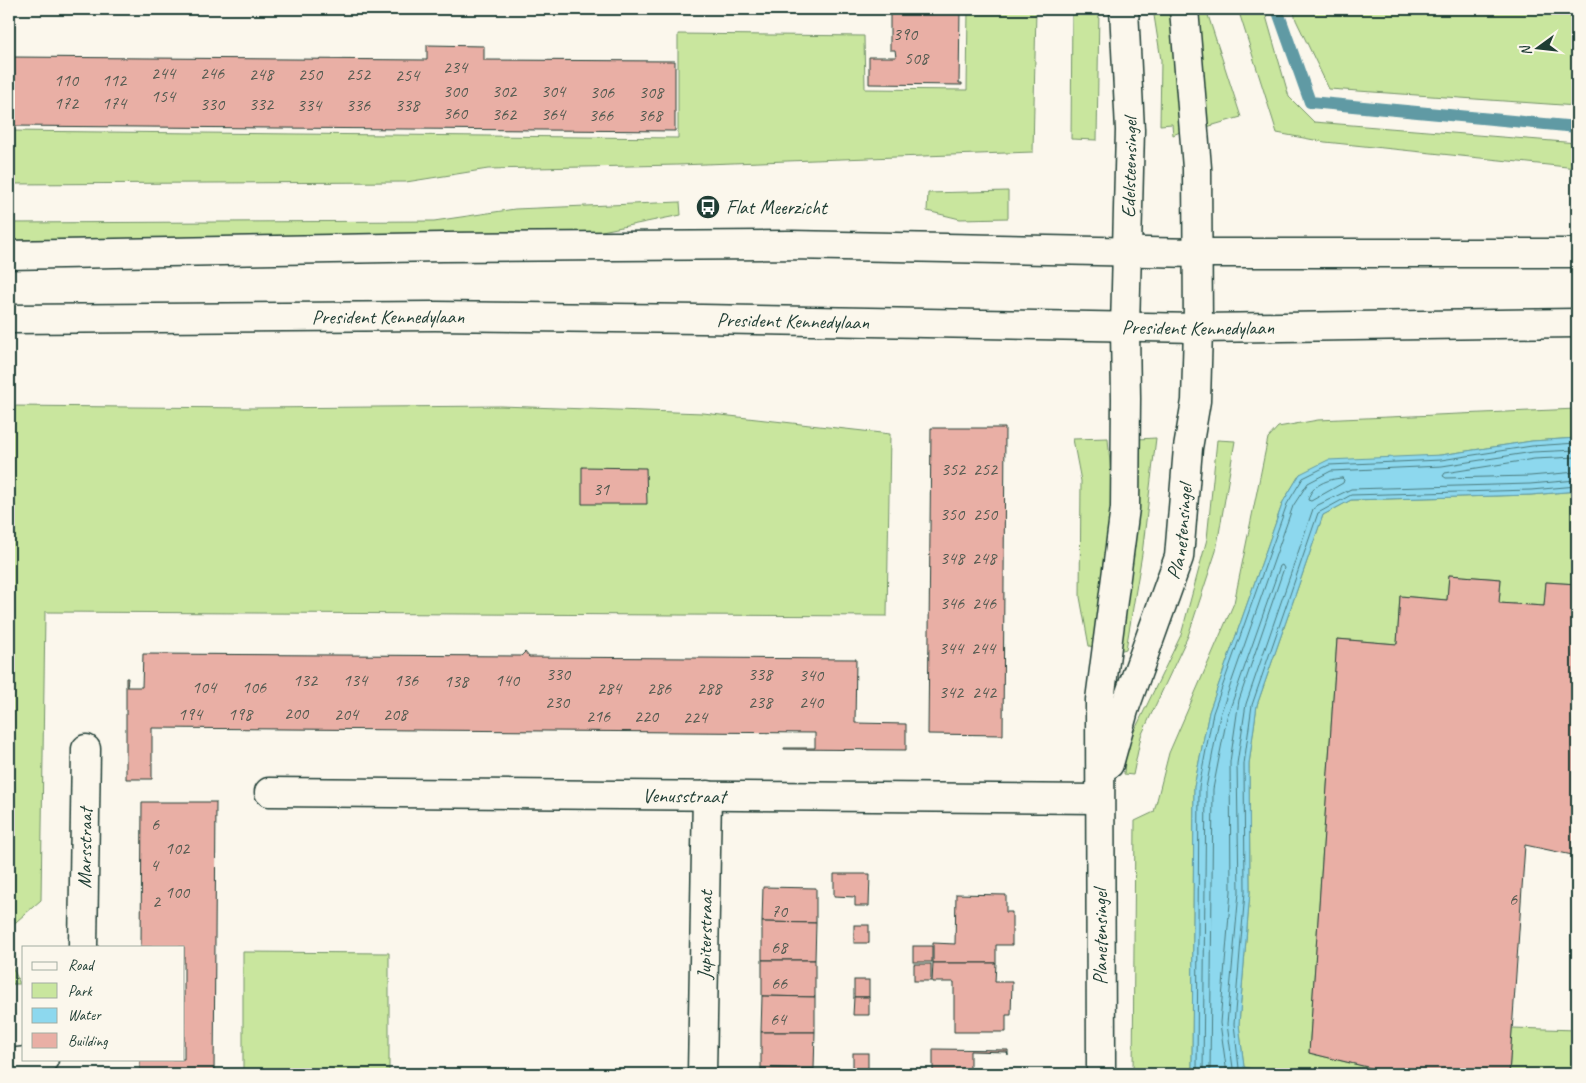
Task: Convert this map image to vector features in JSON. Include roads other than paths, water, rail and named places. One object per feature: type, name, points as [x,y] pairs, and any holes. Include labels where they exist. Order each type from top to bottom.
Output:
[{"type":"street","name":"Edelsteensingel","points":[[1124,9],[1130,130],[1125,328]]},
{"type":"street","points":[[1184,9],[1197,168],[1197,253]]},
{"type":"street","points":[[9,255],[452,247],[781,246],[1197,253],[1577,253]]},
{"type":"street","name":"Planetensingel","points":[[1099,799],[1124,710],[1179,557],[1188,448],[1196,400],[1198,328],[1197,253]]},
{"type":"street","name":"President Kennedylaan","points":[[9,319],[455,317],[702,319],[1125,328],[1577,323]]},
{"type":"street","name":"Planetensingel","points":[[1101,1074],[1100,700],[1124,508],[1125,328]]},
{"type":"street","name":"Marsstraat","points":[[83,946],[86,750]]},
{"type":"street","name":"Venusstraat","points":[[269,792],[1099,799]]},
{"type":"street","name":"Jupiterstraat","points":[[702,1074],[707,796]]},
{"type":"street","points":[[9,1063],[35,1060]]},
{"type":"water","points":[[1577,438],[1577,491],[1531,495],[1351,500],[1323,515],[1257,705],[1249,764],[1250,892],[1239,1024],[1244,1067],[1270,1074],[1192,1074],[1194,787],[1209,712],[1283,502],[1300,474],[1328,460],[1441,455],[1532,441]]},
{"type":"waterway","points":[[1277,9],[1310,102],[1577,127]]},
{"type":"place","name":"Flat Meerzicht","points":[[708,207]]}]
